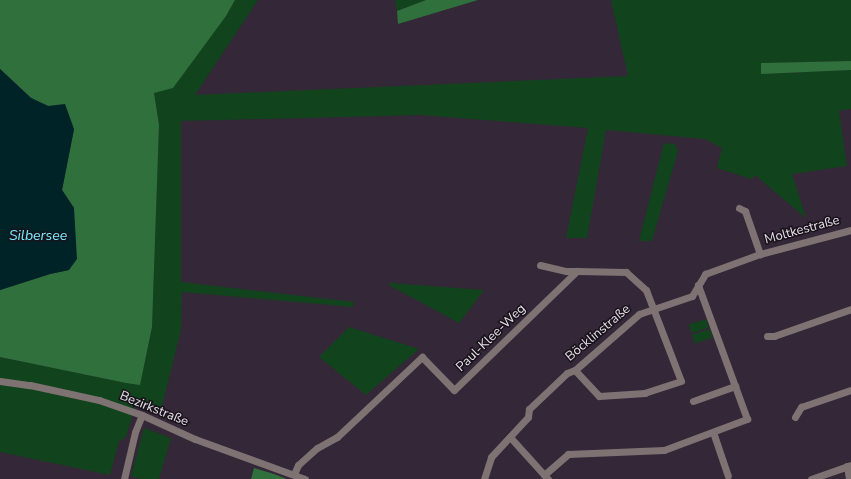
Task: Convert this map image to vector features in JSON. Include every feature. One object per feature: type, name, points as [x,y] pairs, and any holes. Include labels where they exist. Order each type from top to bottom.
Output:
[{"type":"street","points":[[739,208],[744,211],[760,254]]},
{"type":"street","name":"Moltkestraße","points":[[760,254],[851,230]]},
{"type":"street","name":"Böcklinstraße","points":[[484,479],[491,457],[528,417],[529,409],[567,372],[575,370],[639,314],[649,309],[654,309],[692,296],[705,274],[760,254]]},
{"type":"street","points":[[540,265],[566,271],[626,272],[646,290],[681,381],[645,393],[599,396],[575,370]]},
{"type":"street","name":"Paul-Klee-Weg","points":[[294,474],[298,465],[317,448],[337,437],[422,357],[454,390],[577,271]]},
{"type":"street","points":[[510,437],[546,477],[568,454],[664,450],[747,419],[698,285]]},
{"type":"street","points":[[767,336],[774,336],[851,309]]},
{"type":"street","name":"Bezirkstraße","points":[[0,381],[30,385],[99,400],[142,416],[195,439],[305,479]]},
{"type":"street","points":[[693,401],[736,386]]},
{"type":"street","points":[[795,417],[801,407],[851,390]]},
{"type":"street","points":[[124,479],[135,432],[142,416]]},
{"type":"street","points":[[713,432],[728,476]]},
{"type":"street","points":[[811,479],[849,466],[849,479]]},
{"type":"green space","points":[[0,0],[235,0],[226,16],[173,88],[154,93],[159,125],[152,327],[140,385],[0,357],[0,290],[50,274],[69,270],[74,208],[62,190],[74,129],[48,106],[31,98],[0,69]]},
{"type":"green space","points":[[235,0],[258,0],[195,95],[628,76],[611,0],[851,0],[851,61],[761,63],[761,74],[851,70],[851,109],[839,111],[847,166],[792,174],[806,218],[755,175],[751,179],[717,168],[722,148],[705,139],[606,130],[587,238],[566,238],[588,128],[420,115],[181,121],[181,282],[354,302],[353,307],[182,292],[181,330],[161,410],[137,401],[126,437],[119,441],[110,475],[0,452],[0,357],[126,383],[140,384],[152,327],[159,125],[154,93],[226,16]]},
{"type":"green space","points":[[395,0],[426,0],[397,11]]},
{"type":"green space","points":[[426,0],[478,0],[398,24],[397,11]]},
{"type":"green space","points":[[851,61],[851,70],[761,74],[761,63]]},
{"type":"green space","points":[[664,143],[675,144],[678,151],[652,241],[639,241]]},
{"type":"green space","points":[[389,283],[484,290],[459,323],[389,285]]},
{"type":"green space","points":[[706,319],[709,328],[692,333],[689,325]]},
{"type":"green space","points":[[349,327],[419,349],[366,395],[319,357]]},
{"type":"green space","points":[[710,329],[713,338],[695,343],[692,335]]},
{"type":"green space","points":[[144,428],[171,438],[159,479],[140,479],[131,476]]},
{"type":"green space","points":[[254,468],[274,474],[287,479],[251,479]]},
{"type":"water","name":"Silbersee","points":[[0,69],[31,98],[48,106],[65,104],[74,129],[62,190],[74,208],[77,259],[69,270],[50,274],[0,290]]}]
